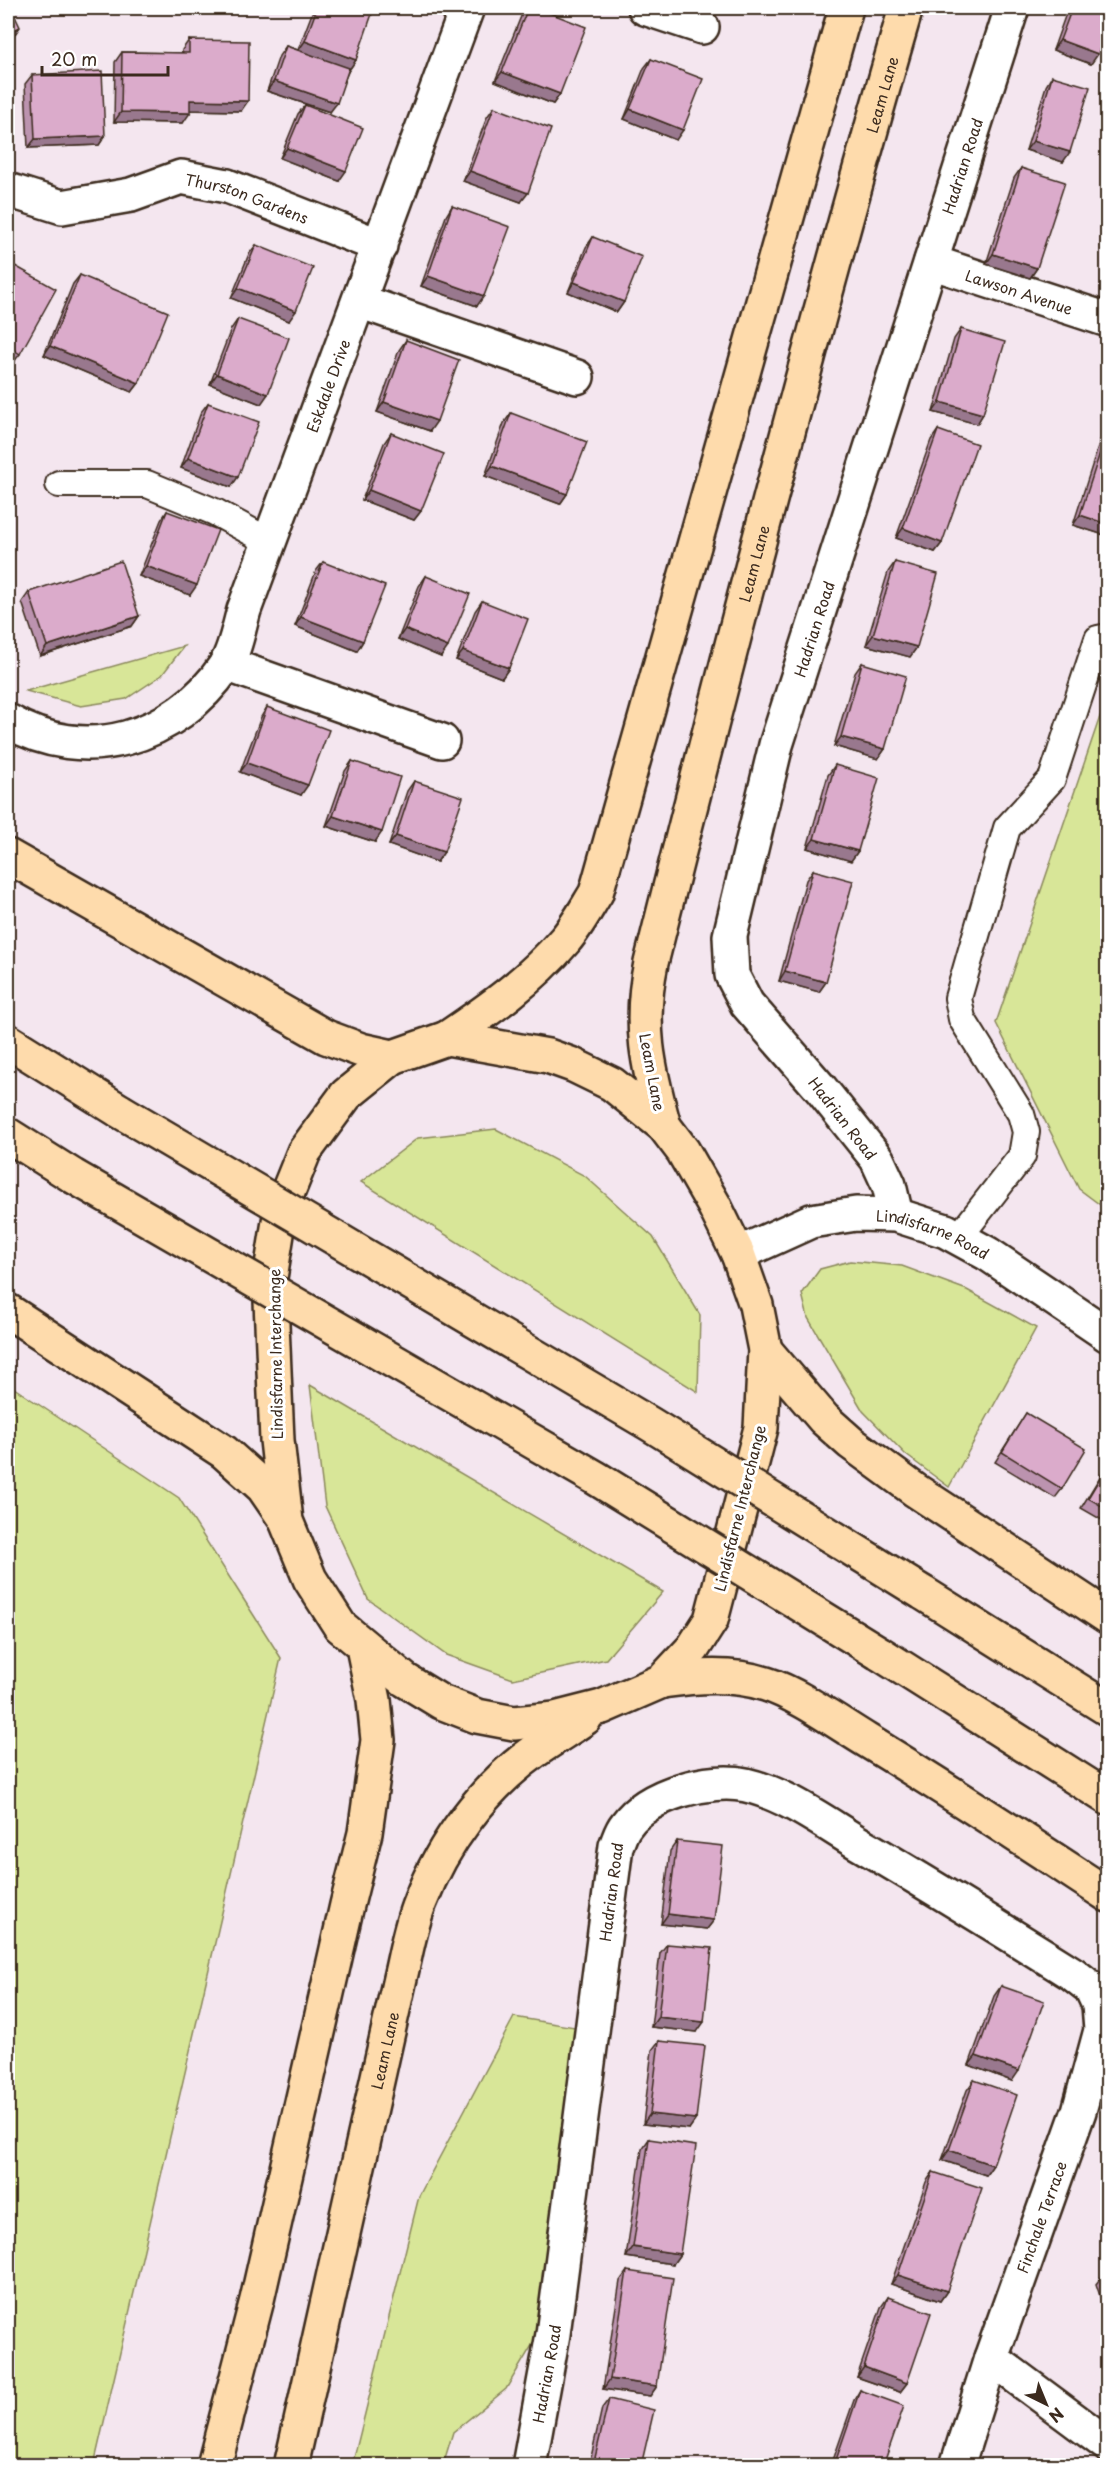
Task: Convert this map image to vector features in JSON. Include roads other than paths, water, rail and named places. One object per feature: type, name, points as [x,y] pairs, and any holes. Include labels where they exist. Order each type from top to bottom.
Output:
[{"type":"highway","points":[[447,1038],[494,1006],[537,971],[567,938],[596,893],[846,8]]},
{"type":"highway","name":"Leam Lane","points":[[664,1126],[651,1077],[644,1030],[645,993],[722,678],[835,254],[906,8]]},
{"type":"highway","points":[[835,254],[928,8]]},
{"type":"highway","points":[[8,856],[326,1038],[361,1050],[393,1057]]},
{"type":"highway","name":"Lindisfarne Interchange","points":[[447,1038],[548,1056],[612,1084],[664,1126],[693,1169],[738,1254],[756,1305],[765,1350],[761,1428],[711,1620],[693,1648],[662,1681],[602,1707],[555,1719],[514,1723],[477,1716],[441,1702],[363,1647],[340,1626],[310,1580],[286,1521],[277,1440],[270,1278],[280,1209],[304,1152],[346,1095],[393,1057],[447,1038]]},
{"type":"highway","points":[[8,1041],[120,1111],[650,1424],[1107,1709]]},
{"type":"highway","points":[[8,1135],[73,1176],[596,1478],[879,1653],[1107,1798]]},
{"type":"highway","points":[[8,1311],[224,1452],[263,1487],[286,1521]]},
{"type":"highway","points":[[765,1350],[824,1419],[851,1443],[915,1491],[1107,1617]]},
{"type":"highway","points":[[214,2466],[257,2300],[365,1833],[378,1740],[374,1700],[363,1647]]},
{"type":"highway","points":[[662,1681],[705,1675],[768,1684],[812,1707],[953,1793],[1107,1895]]},
{"type":"highway","name":"Leam Lane","points":[[291,2466],[400,1978],[419,1904],[437,1862],[478,1806],[499,1782],[534,1751],[602,1707]]},
{"type":"street","name":"Eskdale Drive","points":[[8,721],[23,730],[56,741],[87,745],[119,741],[146,731],[177,713],[204,691],[226,664],[467,8]]},
{"type":"street","points":[[645,8],[702,27]]},
{"type":"street","name":"Hadrian Road","points":[[896,1215],[889,1185],[877,1159],[821,1089],[747,1004],[732,975],[730,936],[776,745],[1012,8]]},
{"type":"street","name":"Thurston Gardens","points":[[8,190],[62,207],[131,195],[181,177],[227,186],[380,246]]},
{"type":"street","name":"Lawson Avenue","points":[[931,262],[1107,320]]},
{"type":"street","points":[[359,301],[577,377]]},
{"type":"street","points":[[226,664],[442,741]]},
{"type":"street","name":"Lindisfarne Road","points":[[738,1254],[811,1221],[856,1214],[896,1215],[946,1231],[988,1254],[1107,1335]]},
{"type":"street","name":"Hadrian Road","points":[[530,2466],[553,2334],[610,1876],[616,1846],[626,1825],[640,1811],[670,1794],[709,1783],[746,1785],[779,1798],[828,1825],[1073,1974]]},
{"type":"street","name":"Finchale Terrace","points":[[957,2466],[991,2358],[1079,2111],[1101,2030],[1099,2005],[1091,1988],[1073,1974]]},
{"type":"street","points":[[991,2358],[1107,2445]]},
{"type":"lane","points":[[59,484],[147,484],[215,512],[270,542]]},
{"type":"lane","points":[[958,1237],[1022,1156],[1026,1132],[1021,1114],[962,1019],[958,998],[1007,828],[1052,779],[1098,639],[1107,637]]}]
